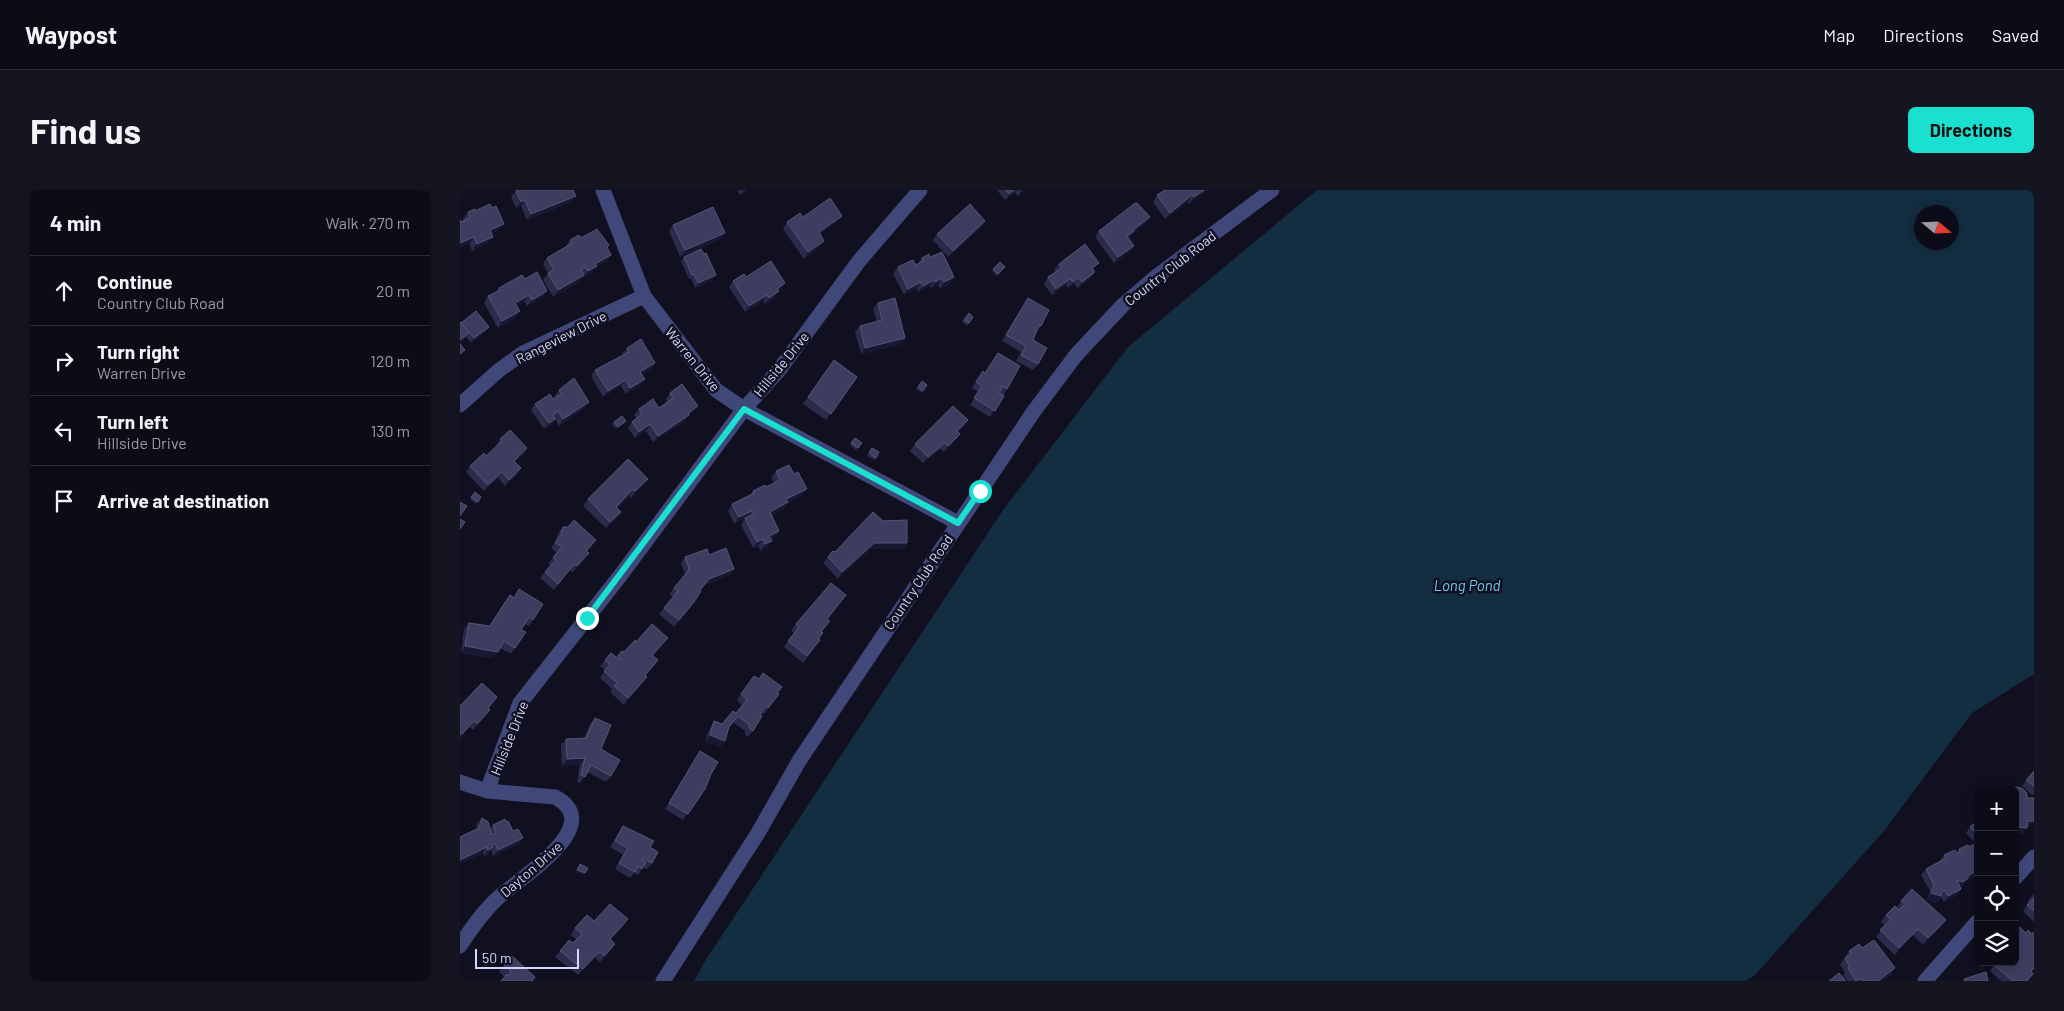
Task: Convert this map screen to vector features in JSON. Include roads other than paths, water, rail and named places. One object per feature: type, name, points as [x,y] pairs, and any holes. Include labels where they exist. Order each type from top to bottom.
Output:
[{"type":"street","name":"Warren Drive","points":[[603,190],[644,296],[716,390],[744,409],[958,523]]},
{"type":"street","name":"Hillside Drive","points":[[487,791],[520,703],[620,576],[744,409],[779,370],[859,261],[920,190]]},
{"type":"street","name":"Country Club Road","points":[[663,981],[758,833],[799,761],[1034,411],[1076,355],[1123,305],[1157,276],[1272,190]]},
{"type":"street","name":"Rangeview Drive","points":[[460,405],[498,371],[523,353],[644,296]]},
{"type":"street","points":[[460,782],[487,791]]},
{"type":"street","name":"Dayton Drive","points":[[460,946],[474,924],[498,898],[535,869],[567,836],[572,828],[569,808],[563,801],[555,797],[487,791]]},
{"type":"street","points":[[2017,876],[2034,857]]},
{"type":"street","points":[[1925,981],[1974,926]]},
{"type":"water","name":"Long Pond","points":[[1317,190],[2034,190],[2034,674],[1972,713],[1884,831],[1755,975],[1746,981],[694,981],[705,961],[1003,510],[1128,347]]}]
